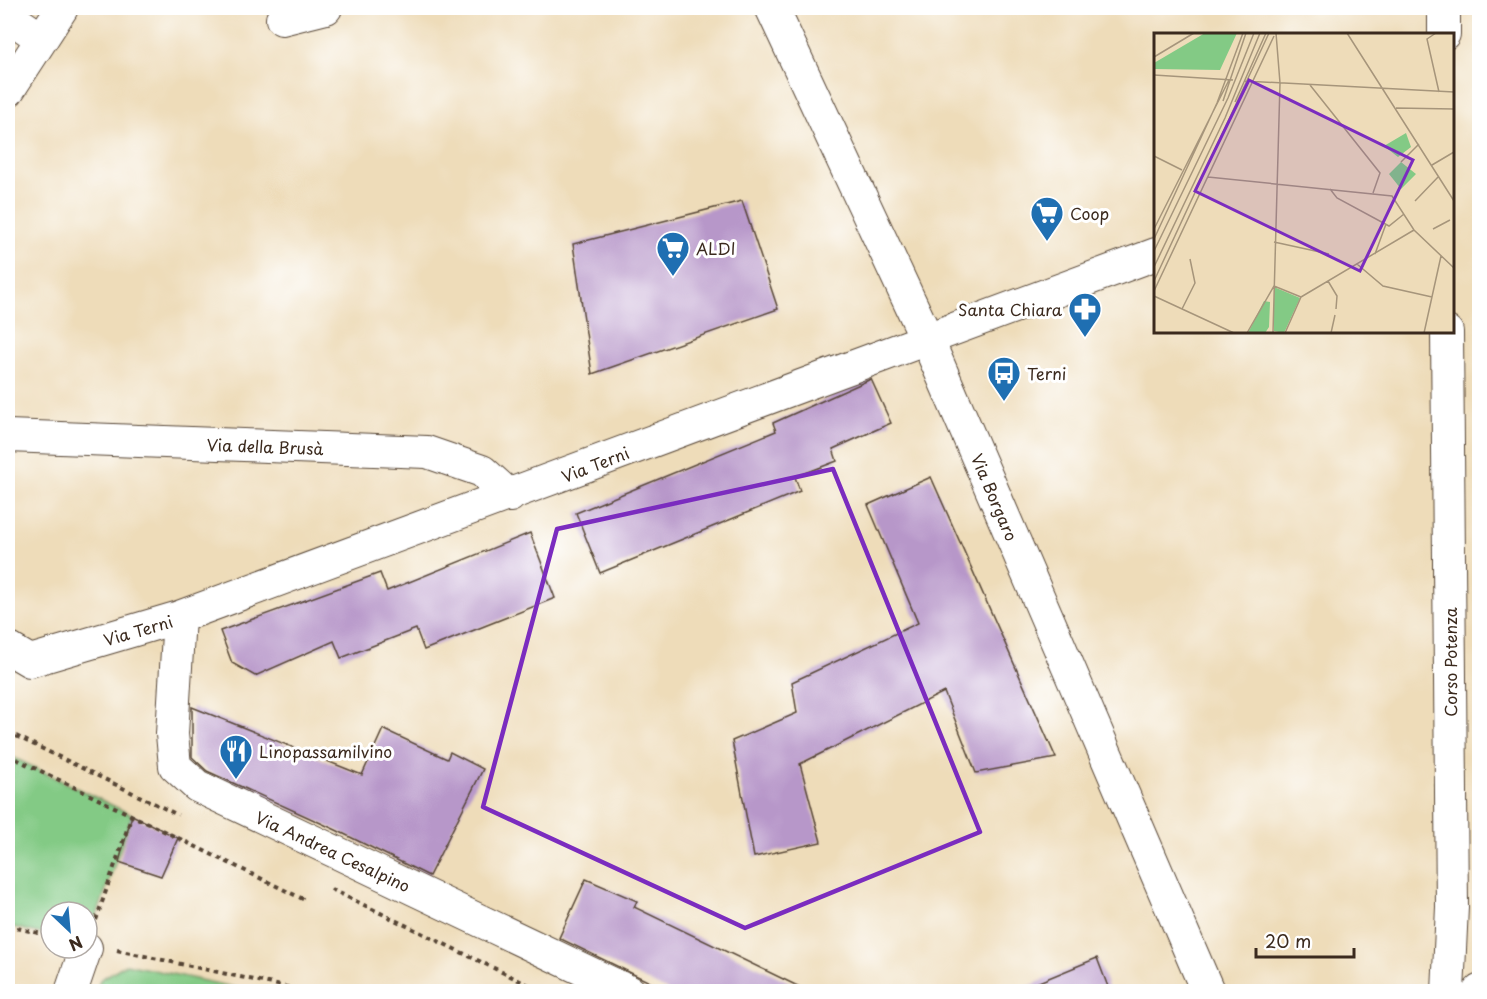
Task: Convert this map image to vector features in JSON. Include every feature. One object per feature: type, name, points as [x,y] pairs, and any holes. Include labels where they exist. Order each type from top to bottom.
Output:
[{"type":"street","points":[[8,92],[62,8]]},
{"type":"street","points":[[282,19],[326,8]]},
{"type":"street","name":"Via Borgaro","points":[[772,8],[927,339],[1208,992]]},
{"type":"street","points":[[1444,8],[1444,33]]},
{"type":"street","points":[[8,16],[42,39]]},
{"type":"street","name":"Via Terni","points":[[19,655],[179,617],[1154,254]]},
{"type":"street","name":"Corso Potenza","points":[[1448,333],[1452,907],[1448,992]]},
{"type":"street","name":"Via della Brusà","points":[[8,436],[427,452],[482,471],[510,495]]},
{"type":"street","name":"Via Andrea Cesalpino","points":[[179,617],[172,734],[175,766],[197,786],[630,992]]},
{"type":"street","points":[[71,992],[82,960]]},
{"type":"path","points":[[8,755],[305,900]]},
{"type":"path","points":[[99,911],[132,815]]},
{"type":"path","points":[[8,926],[39,933]]},
{"type":"path","points":[[99,948],[309,992]]},
{"type":"highlighted area","points":[[833,469],[980,832],[745,928],[483,807],[557,529]]},
{"type":"green space","points":[[8,755],[132,815],[99,910],[99,900],[39,900],[39,933],[8,926]]},
{"type":"green space","points":[[126,964],[251,991],[97,991],[100,980]]},
{"type":"building","name":"ALDI","points":[[742,201],[778,309],[592,374],[573,244]]},
{"type":"building","points":[[871,379],[891,423],[833,449],[837,461],[795,477],[800,491],[600,573],[576,513],[776,431],[773,423]]},
{"type":"building","points":[[931,477],[1056,758],[976,773],[944,692],[800,764],[821,842],[754,857],[732,741],[797,713],[792,682],[918,623],[868,505]]},
{"type":"building","points":[[530,533],[555,598],[424,650],[416,629],[341,658],[334,641],[255,676],[232,663],[220,631],[380,573],[387,591]]},
{"type":"building","points":[[192,707],[362,775],[383,729],[447,759],[450,752],[483,769],[429,876],[336,830],[207,771],[192,757]]},
{"type":"building","points":[[132,815],[178,838],[161,876],[119,862]]},
{"type":"building","points":[[586,879],[637,901],[634,907],[810,992],[670,992],[559,938]]},
{"type":"building","points":[[1097,958],[1110,992],[1017,992],[1017,991]]},
{"type":"tram line","points":[[1477,8],[1480,331]]},
{"type":"tram line","points":[[1477,992],[1476,890],[1480,809]]},
{"type":"place","name":"Coop","points":[[1047,242]]},
{"type":"place","name":"ALDI","points":[[673,277]]},
{"type":"place","name":"Santa Chiara","points":[[1085,338]]},
{"type":"place","name":"Terni","points":[[1004,402]]},
{"type":"place","name":"Linopassamilvino","points":[[236,780]]}]
